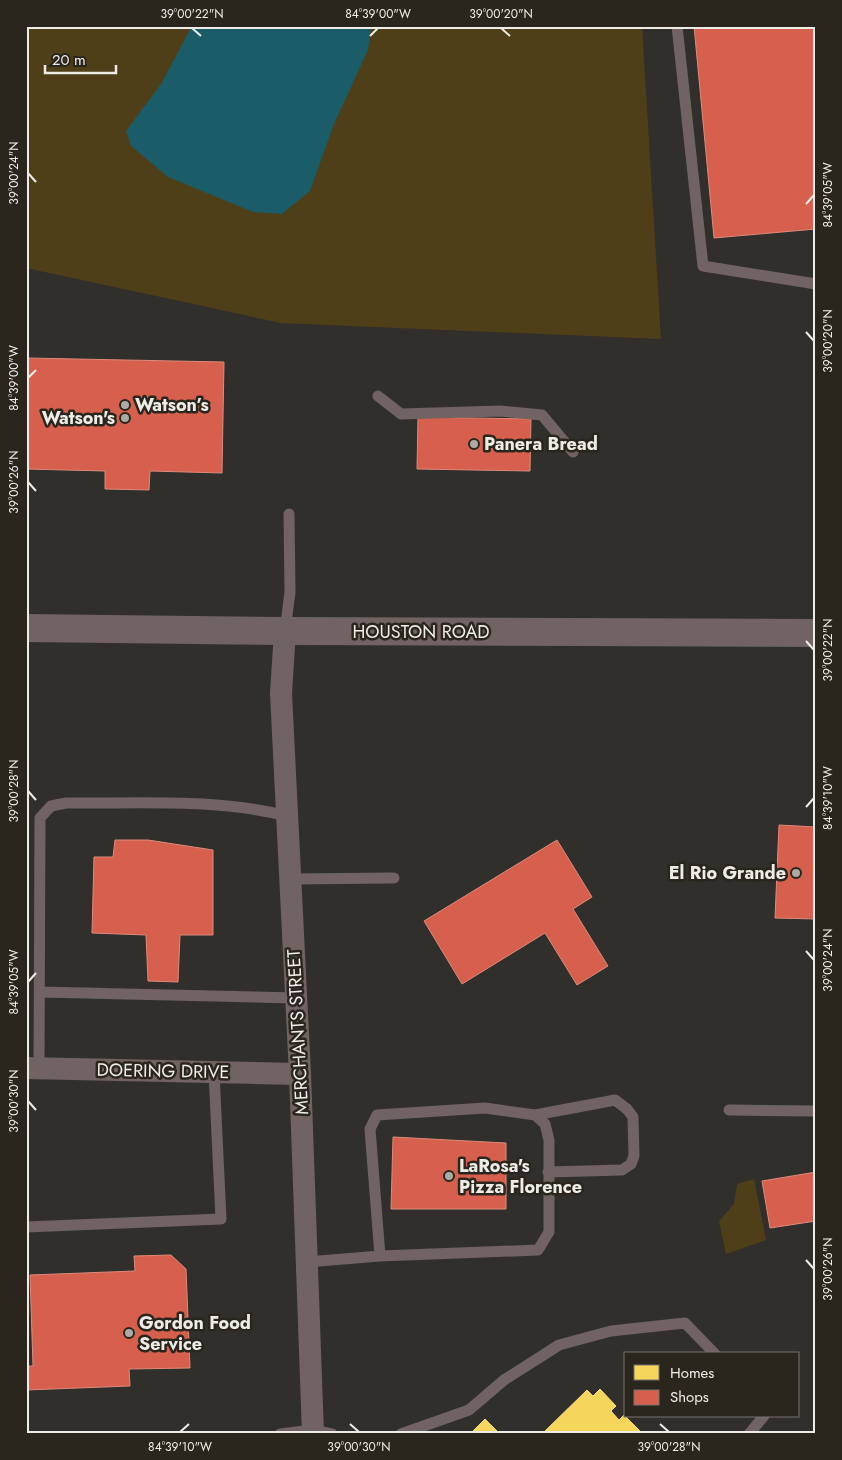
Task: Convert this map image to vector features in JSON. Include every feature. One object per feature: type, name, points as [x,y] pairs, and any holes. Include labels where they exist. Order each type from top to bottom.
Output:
[{"type":"main road","name":"HOUSTON ROAD","points":[[26,628],[284,632],[816,633]]},
{"type":"street","name":"MERCHANTS STREET","points":[[284,632],[281,693],[300,1074],[307,1262],[319,1432]]},
{"type":"street","name":"DOERING DRIVE","points":[[32,1068],[300,1074]]},
{"type":"lane","points":[[677,26],[703,266],[816,284]]},
{"type":"lane","points":[[378,396],[402,414],[500,411],[542,415],[572,452]]},
{"type":"lane","points":[[284,632],[290,592],[289,514]]},
{"type":"lane","points":[[32,1068],[40,992],[40,818],[51,806],[66,802],[208,805],[257,808],[287,816]]},
{"type":"lane","points":[[290,879],[394,878]]},
{"type":"lane","points":[[40,992],[296,998]]},
{"type":"lane","points":[[26,1227],[221,1219],[214,1072]]},
{"type":"lane","points":[[380,1256],[370,1129],[377,1115],[486,1108],[535,1115],[615,1100],[627,1108],[634,1117],[634,1156],[630,1164],[622,1170],[548,1172]]},
{"type":"lane","points":[[730,1110],[816,1111]]},
{"type":"lane","points":[[307,1262],[380,1256],[538,1250],[549,1232],[549,1140],[545,1124],[535,1115]]},
{"type":"lane","points":[[401,1434],[469,1410],[504,1380],[559,1345],[611,1331],[685,1323],[713,1352]]},
{"type":"lane","points":[[749,1434],[762,1418]]},
{"type":"lane","points":[[280,1434],[319,1432]]},
{"type":"shaded area","points":[[26,26],[642,26],[661,339],[281,323],[26,268]]},
{"type":"shaded area","points":[[754,1179],[766,1240],[726,1254],[719,1221],[734,1204],[737,1184]]},
{"type":"water","points":[[192,26],[371,26],[368,50],[334,124],[310,191],[282,214],[253,212],[168,177],[131,146],[126,131],[161,84]]},
{"type":"building: Homes","points":[[600,1389],[616,1406],[611,1411],[619,1420],[624,1415],[624,1418],[627,1418],[640,1431],[637,1434],[548,1434],[545,1431],[587,1390],[593,1396]]},
{"type":"building: Homes","points":[[485,1419],[500,1434],[470,1434]]},
{"type":"building: Shops","points":[[694,26],[816,26],[816,229],[714,238]]},
{"type":"building: Shops","name":"Watson’s","points":[[28,358],[224,362],[222,473],[150,471],[149,490],[105,489],[105,471],[26,469]]},
{"type":"building: Shops","name":"Panera Bread","points":[[418,417],[531,419],[530,471],[417,469]]},
{"type":"building: Shops","name":"El Rio Grande","points":[[779,825],[816,827],[816,919],[775,918]]},
{"type":"building: Shops","points":[[115,840],[148,840],[213,850],[213,935],[180,935],[178,982],[148,981],[146,935],[92,933],[94,857],[113,857]]},
{"type":"building: Shops","points":[[557,840],[592,897],[573,909],[608,966],[577,985],[545,933],[462,984],[424,921]]},
{"type":"building: Shops","name":"LaRosa's Pizza Florence","points":[[393,1137],[506,1143],[506,1209],[391,1209]]},
{"type":"building: Shops","points":[[816,1172],[816,1221],[770,1228],[762,1181]]},
{"type":"building: Shops","points":[[171,1255],[186,1269],[190,1368],[129,1369],[130,1386],[26,1390],[26,1366],[33,1366],[30,1275],[135,1271],[134,1256]]},
{"type":"place","name":"Watson’s","points":[[125,405]]},
{"type":"place","name":"Watson's","points":[[125,418]]},
{"type":"place","name":"Panera Bread","points":[[474,444]]},
{"type":"place","name":"El Rio Grande","points":[[796,873]]},
{"type":"place","name":"LaRosa's Pizza Florence","points":[[449,1176]]},
{"type":"place","name":"Gordon Food Service","points":[[129,1333]]}]
